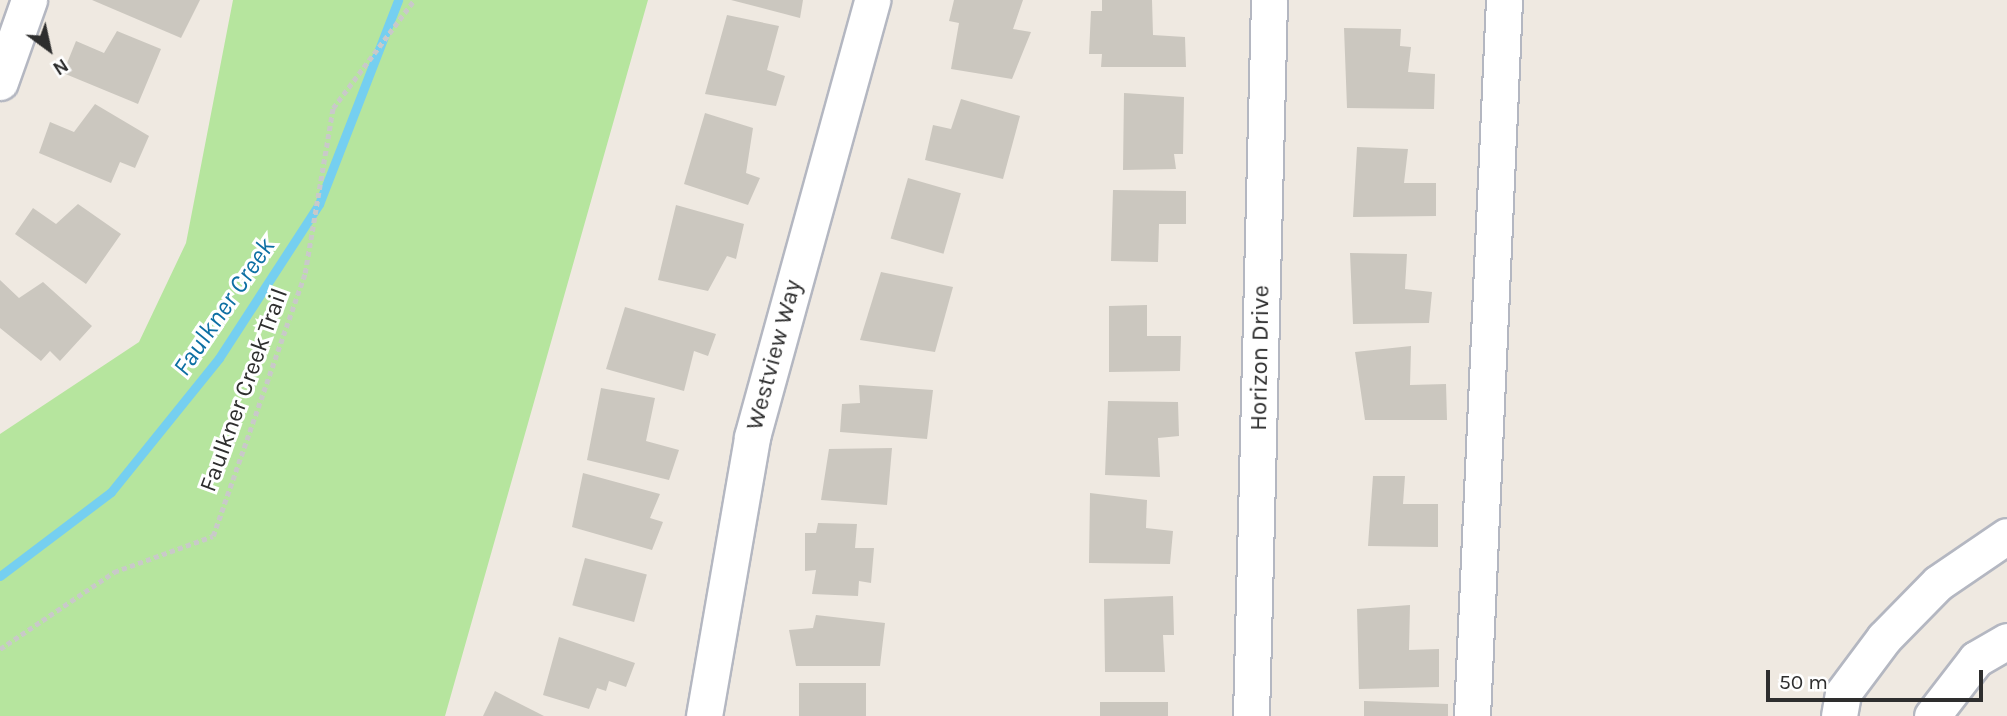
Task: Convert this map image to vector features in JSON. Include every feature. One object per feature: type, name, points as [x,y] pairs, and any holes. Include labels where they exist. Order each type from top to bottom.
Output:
[{"type":"street","points":[[0,82],[29,0]]},
{"type":"street","name":"Westview Way","points":[[704,716],[752,437],[872,0]]},
{"type":"street","name":"Horizon Drive","points":[[1251,716],[1269,0]]},
{"type":"street","points":[[1472,716],[1504,0]]},
{"type":"street","points":[[1839,714],[1843,693],[1884,638],[1938,583],[2007,536]]},
{"type":"street","points":[[1932,716],[1976,659],[2007,641]]},
{"type":"path","name":"Faulkner Creek Trail","points":[[0,649],[114,572],[213,536],[304,273],[332,108],[414,0]]},
{"type":"green space","points":[[233,0],[648,0],[445,716],[0,716],[0,434],[139,342],[186,243]]},
{"type":"building","points":[[92,0],[200,0],[181,38]]},
{"type":"building","points":[[731,0],[803,0],[800,18]]},
{"type":"building","points":[[954,0],[1023,0],[1013,29],[1031,32],[1012,79],[951,69],[959,23],[949,21]]},
{"type":"building","points":[[1102,0],[1152,0],[1153,35],[1185,37],[1186,67],[1101,67],[1102,54],[1089,54],[1091,11],[1102,11]]},
{"type":"building","points":[[727,15],[779,26],[767,70],[785,76],[776,106],[705,94]]},
{"type":"building","points":[[1344,28],[1401,29],[1400,46],[1411,47],[1408,72],[1435,74],[1434,109],[1347,108]]},
{"type":"building","points":[[117,31],[161,49],[138,104],[63,73],[76,41],[104,53]]},
{"type":"building","points":[[1124,93],[1184,97],[1183,154],[1174,154],[1176,169],[1123,170]]},
{"type":"building","points":[[961,99],[1020,116],[1003,179],[925,160],[933,125],[951,129]]},
{"type":"building","points":[[95,104],[149,136],[135,168],[120,162],[111,183],[39,153],[50,122],[74,132]]},
{"type":"building","points":[[705,113],[753,128],[746,173],[760,178],[748,205],[684,184]]},
{"type":"building","points":[[1357,147],[1408,149],[1404,183],[1436,183],[1436,216],[1353,217]]},
{"type":"building","points":[[908,178],[961,193],[944,254],[891,239]]},
{"type":"building","points":[[1113,190],[1186,191],[1186,224],[1159,224],[1158,262],[1111,261]]},
{"type":"building","points":[[78,204],[121,234],[86,284],[15,234],[33,208],[56,224]]},
{"type":"building","points":[[676,205],[744,224],[736,259],[727,256],[708,291],[658,280]]},
{"type":"building","points":[[1350,253],[1407,254],[1405,289],[1432,292],[1429,323],[1353,324]]},
{"type":"building","points":[[881,272],[953,287],[935,352],[860,340]]},
{"type":"building","points":[[0,280],[19,298],[43,282],[92,326],[60,361],[50,351],[41,361],[0,328]]},
{"type":"building","points":[[1147,305],[1147,336],[1181,336],[1180,371],[1109,372],[1109,306]]},
{"type":"building","points":[[625,307],[716,334],[708,356],[694,351],[684,391],[606,369]]},
{"type":"building","points":[[1411,346],[1410,385],[1446,384],[1447,420],[1365,420],[1355,352]]},
{"type":"building","points":[[859,385],[933,390],[927,439],[840,432],[842,404],[860,403]]},
{"type":"building","points":[[601,388],[655,398],[646,441],[679,450],[669,480],[587,460]]},
{"type":"building","points":[[1108,401],[1178,402],[1179,436],[1158,438],[1160,477],[1105,475]]},
{"type":"building","points":[[892,448],[887,505],[821,500],[829,449]]},
{"type":"building","points":[[583,473],[660,494],[650,518],[663,522],[652,550],[572,527]]},
{"type":"building","points":[[1373,476],[1405,476],[1403,504],[1438,504],[1438,547],[1368,546]]},
{"type":"building","points":[[1090,493],[1147,500],[1146,528],[1173,531],[1170,564],[1089,563]]},
{"type":"building","points":[[818,523],[857,524],[855,548],[874,548],[871,583],[859,581],[858,596],[812,594],[816,570],[805,571],[805,533],[816,533]]},
{"type":"building","points":[[585,558],[647,575],[634,622],[572,605]]},
{"type":"building","points":[[1173,596],[1174,635],[1163,635],[1165,672],[1105,672],[1104,599]]},
{"type":"building","points":[[1410,605],[1409,650],[1439,649],[1439,687],[1359,689],[1357,609]]},
{"type":"building","points":[[816,615],[885,623],[880,666],[796,666],[789,630],[813,628]]},
{"type":"building","points":[[559,637],[635,663],[626,687],[609,681],[606,691],[597,688],[589,709],[543,695]]},
{"type":"building","points":[[799,683],[866,683],[866,716],[799,716]]},
{"type":"building","points":[[495,691],[544,716],[483,716]]},
{"type":"building","points":[[1364,701],[1448,704],[1448,716],[1364,716]]},
{"type":"building","points":[[1100,702],[1168,702],[1168,716],[1100,716]]},
{"type":"waterway","name":"Faulkner Creek","points":[[0,576],[111,492],[219,358],[319,204],[398,0]]}]
